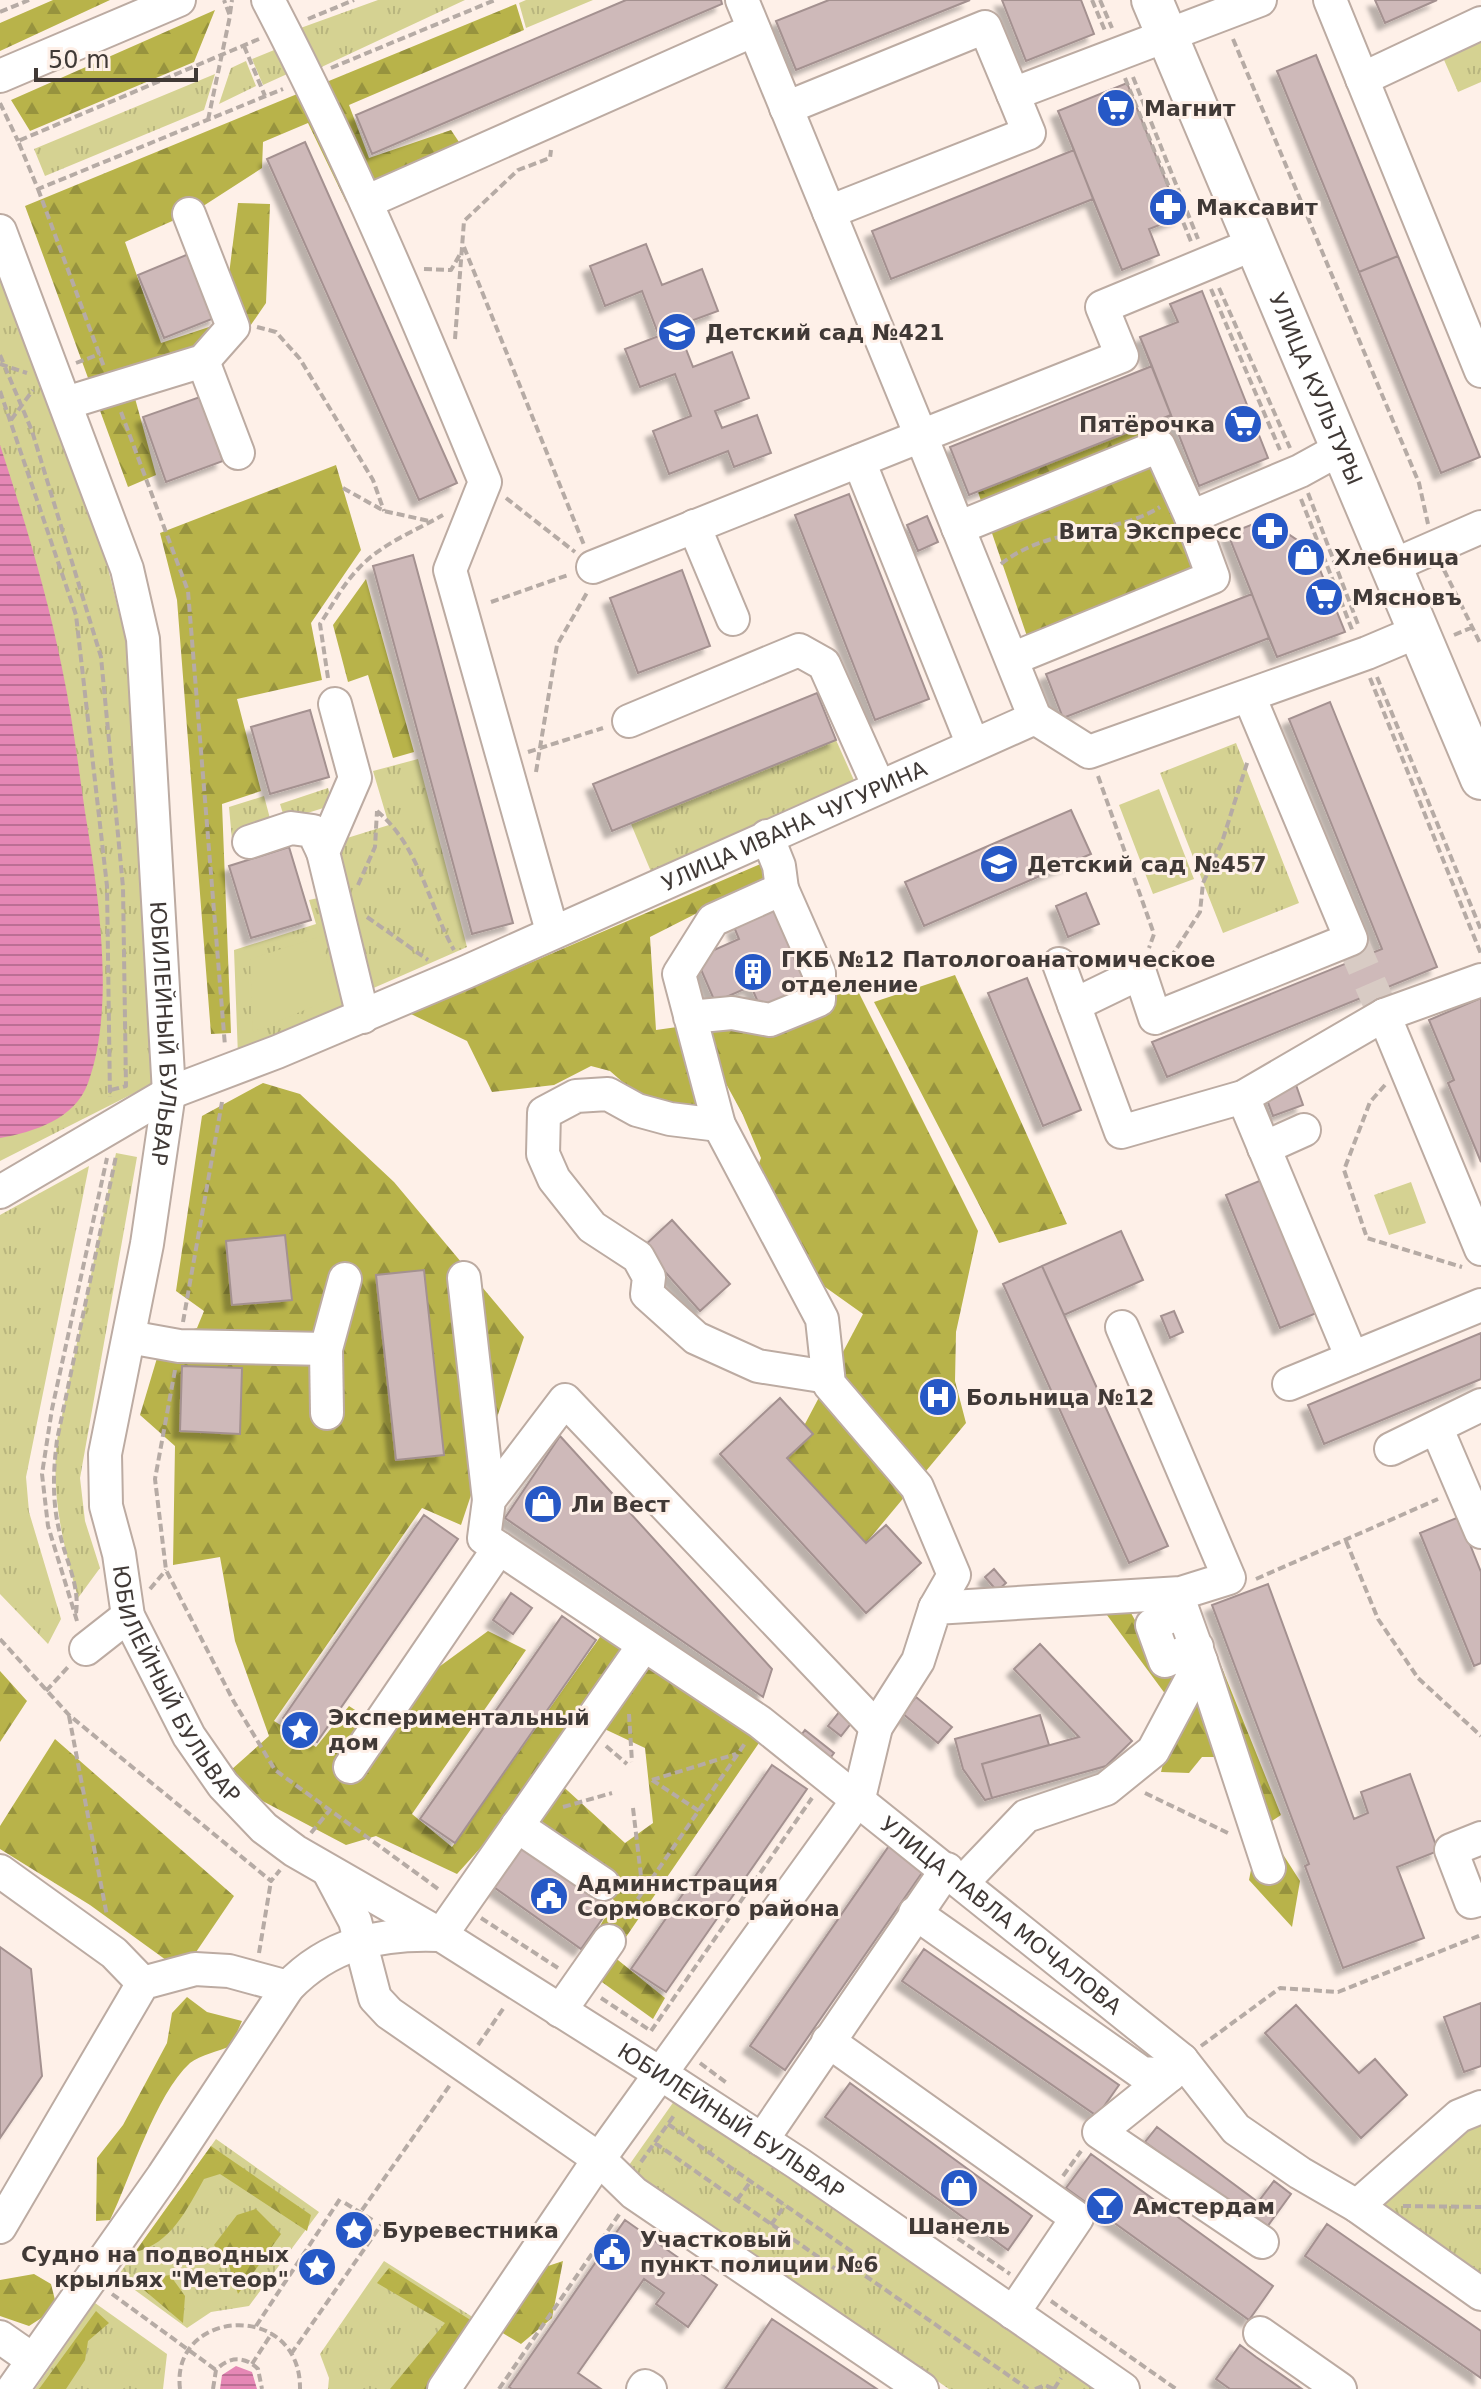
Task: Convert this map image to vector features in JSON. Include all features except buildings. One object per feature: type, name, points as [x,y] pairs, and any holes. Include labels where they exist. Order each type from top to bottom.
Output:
[{"type":"main road","name":"УЛИЦА КУЛЬТУРЫ","points":[[1152,0],[1481,779]]},
{"type":"street","points":[[0,76],[179,0]]},
{"type":"street","points":[[268,0],[397,268],[485,482],[450,570],[552,931]]},
{"type":"street","points":[[1013,94],[1260,0]]},
{"type":"street","points":[[1330,0],[1481,371]]},
{"type":"street","points":[[366,202],[546,124],[749,9],[786,108],[1035,718],[1089,752],[1249,696],[1419,631]]},
{"type":"street","points":[[1362,79],[1481,23]]},
{"type":"street","points":[[786,108],[985,27],[1013,94],[1029,133],[829,212]]},
{"type":"street","points":[[66,403],[203,361],[233,327],[189,214]]},
{"type":"street","name":"ЮБИЛЕЙНЫЙ БУЛЬВАР","points":[[0,231],[127,569],[143,639],[169,1093],[147,1244],[105,1454],[106,1506],[119,1554],[128,1616],[189,1736],[223,1785],[264,1828],[295,1851],[441,1935],[560,2011],[659,2061],[762,2140],[1123,2389]]},
{"type":"street","points":[[593,567],[1122,356],[1102,307],[1254,244]]},
{"type":"street","points":[[203,361],[238,453]]},
{"type":"street","points":[[958,528],[1159,446],[1185,506],[1213,577],[1012,659]]},
{"type":"street","points":[[1185,506],[1300,471],[1340,449]]},
{"type":"street","points":[[859,461],[973,745]]},
{"type":"street","points":[[694,526],[733,619]]},
{"type":"street","points":[[1392,566],[1481,527]]},
{"type":"street","points":[[622,723],[799,650],[824,664],[879,787]]},
{"type":"street","points":[[1074,1005],[1144,984],[1155,1018],[1351,939],[1249,696]]},
{"type":"street","points":[[323,852],[355,778],[335,704]]},
{"type":"street","name":"УЛИЦА ИВАНА ЧУГУРИНА","points":[[0,1192],[169,1093],[363,1017],[1035,718]]},
{"type":"street","points":[[249,842],[291,828],[313,831],[323,852],[363,1017]]},
{"type":"street","points":[[690,1017],[732,1013],[770,1020],[819,1000],[819,973],[782,889],[779,866],[767,836]]},
{"type":"street","points":[[444,2389],[599,2159],[659,2061],[859,1798],[876,1727],[918,1661],[935,1608],[954,1575],[917,1487],[829,1384],[822,1319],[719,1125],[679,974],[713,920],[782,889]]},
{"type":"street","points":[[1059,964],[1121,1132],[1243,1097],[1384,1015],[1481,980]]},
{"type":"street","points":[[1384,1015],[1474,1258]]},
{"type":"street","points":[[719,1125],[670,1119],[637,1110],[608,1094],[576,1096],[544,1113],[543,1154],[554,1179],[592,1227],[638,1257],[649,1277],[647,1294],[696,1338],[758,1366],[828,1377]]},
{"type":"street","points":[[1243,1097],[1352,1358]]},
{"type":"street","points":[[1264,1148],[1304,1130]]},
{"type":"street","points":[[350,1767],[499,1548],[484,1538],[489,1500],[464,1278]]},
{"type":"street","points":[[327,1413],[326,1349],[345,1279]]},
{"type":"street","points":[[1289,1384],[1481,1305]]},
{"type":"street","points":[[935,1608],[1181,1593],[1229,1578],[1122,1327]]},
{"type":"street","points":[[129,1337],[179,1346],[326,1349]]},
{"type":"street","points":[[489,1500],[565,1400],[876,1727]]},
{"type":"street","points":[[1391,1449],[1481,1405]]},
{"type":"street","points":[[1437,1429],[1481,1532]]},
{"type":"street","name":"УЛИЦА ПАВЛА МОЧАЛОВА","points":[[499,1548],[760,1722],[955,1875],[1176,2067],[1236,2129],[1300,2173],[1357,2206],[1481,2294]]},
{"type":"street","points":[[86,1649],[128,1616]]},
{"type":"street","points":[[13,2389],[163,2176],[288,1987],[308,1966],[333,1951],[363,1941],[403,1934],[441,1935],[644,1645]]},
{"type":"street","points":[[762,2140],[915,1913],[1026,1816],[1106,1789],[1153,1751],[1199,1654],[1268,1864]]},
{"type":"street","points":[[520,1822],[603,1884]]},
{"type":"street","points":[[1481,1838],[1451,1850],[1471,1902],[1481,1899]]},
{"type":"street","points":[[0,1871],[114,1953],[143,1983]]},
{"type":"street","points":[[329,1872],[363,1941],[368,1982],[375,1998],[389,2013],[599,2159],[634,2193],[922,2389]]},
{"type":"street","points":[[915,1913],[1142,2073],[1176,2067]]},
{"type":"street","points":[[560,2011],[609,1941]]},
{"type":"street","points":[[0,2227],[143,1983],[195,1969],[229,1971],[288,1987]]},
{"type":"street","points":[[828,2041],[1077,2218],[1013,2313]]},
{"type":"street","points":[[1176,2067],[1099,2132],[1262,2242]]},
{"type":"street","points":[[1357,2206],[1459,2116],[1481,2107]]},
{"type":"street","points":[[1260,2333],[1340,2389]]},
{"type":"street","points":[[0,2337],[33,2360]]},
{"type":"street","points":[[643,2389],[645,2386],[650,2389]]},
{"type":"path","points":[[0,12],[29,0]]},
{"type":"path","points":[[224,0],[230,16]]},
{"type":"path","points":[[208,120],[225,56],[232,0]]},
{"type":"path","points":[[18,141],[354,0]]},
{"type":"path","points":[[1224,16],[1419,483],[1433,548],[1481,645]]},
{"type":"path","points":[[244,46],[265,96]]},
{"type":"path","points":[[0,103],[38,189],[188,591],[227,1072],[155,1479],[166,1570],[234,1702],[275,1770],[461,1905],[651,2031],[828,1775]]},
{"type":"path","points":[[455,341],[464,221],[518,170],[550,158],[551,140],[546,124]]},
{"type":"path","points":[[38,189],[144,148]]},
{"type":"path","points":[[397,268],[451,270],[464,247]]},
{"type":"path","points":[[464,247],[593,567],[593,582],[557,645],[535,777]]},
{"type":"path","points":[[229,319],[276,332],[300,359],[373,480],[384,511]]},
{"type":"path","points":[[0,355],[22,406],[101,657],[123,887],[126,1086],[52,1409],[42,1474],[48,1526],[86,1649],[46,1691]]},
{"type":"path","points":[[11,420],[35,387]]},
{"type":"path","points":[[0,391],[76,615],[107,886],[111,1090],[115,1126],[57,1440],[53,1477],[59,1532],[78,1598],[76,1618]]},
{"type":"path","points":[[485,482],[593,567]]},
{"type":"path","points":[[343,488],[384,511],[431,521]]},
{"type":"path","points":[[980,581],[1027,548],[1063,534],[1185,506]]},
{"type":"path","points":[[335,704],[320,624],[359,567],[390,544],[453,509]]},
{"type":"path","points":[[491,602],[593,567]]},
{"type":"path","points":[[504,760],[622,723]]},
{"type":"path","points":[[1144,984],[1200,912],[1203,883],[1222,842],[1246,762],[1263,729]]},
{"type":"path","points":[[1089,752],[1154,934],[1144,984]]},
{"type":"path","points":[[337,911],[358,886],[375,847],[377,811],[394,825],[406,846],[428,888],[437,920],[466,972]]},
{"type":"path","points":[[337,911],[360,912],[416,953],[466,972]]},
{"type":"path","points":[[1406,1070],[1384,1085],[1370,1102],[1344,1170],[1367,1238],[1474,1258]]},
{"type":"path","points":[[111,1090],[126,1086]]},
{"type":"path","points":[[1253,1581],[1462,1488]]},
{"type":"path","points":[[1346,1540],[1378,1619],[1418,1678],[1481,1736]]},
{"type":"path","points":[[0,1639],[69,1715],[271,1881],[330,1810]]},
{"type":"path","points":[[69,1715],[114,1953]]},
{"type":"path","points":[[609,1941],[760,1722]]},
{"type":"path","points":[[699,1811],[652,1780],[739,1753]]},
{"type":"path","points":[[1117,1781],[1224,1830],[1268,1864]]},
{"type":"path","points":[[520,1822],[612,1793]]},
{"type":"path","points":[[633,1808],[643,1893]]},
{"type":"path","points":[[1176,2067],[1280,1988],[1338,1992],[1481,1935]]},
{"type":"path","points":[[533,1965],[539,1955]]},
{"type":"path","points":[[475,2050],[504,2007]]},
{"type":"path","points":[[355,2220],[455,2077]]},
{"type":"path","points":[[636,2170],[677,2112]]},
{"type":"path","points":[[668,2124],[851,2251],[857,2270]]},
{"type":"path","points":[[1049,2198],[1070,2164],[1099,2132]]},
{"type":"path","points":[[655,2143],[837,2270],[857,2270],[1028,2389]]},
{"type":"path","points":[[737,2200],[751,2181]]},
{"type":"path","points":[[256,2326],[343,2201],[374,2221]]},
{"type":"path","points":[[771,2225],[785,2205]]},
{"type":"path","points":[[1357,2206],[1481,2207]]},
{"type":"path","points":[[499,2389],[621,2212]]},
{"type":"path","points":[[291,2354],[381,2225]]},
{"type":"path","points":[[89,2278],[216,2370]]},
{"type":"path","points":[[180,2389],[182,2366],[190,2350],[207,2333],[223,2326],[256,2326],[272,2333],[291,2354],[300,2389]]},
{"type":"path","points":[[252,2364],[272,2333]]},
{"type":"path","points":[[216,2370],[236,2359],[252,2364],[261,2377],[262,2389]]},
{"type":"path","points":[[213,2389],[216,2370]]},
{"type":"path","points":[[1035,2389],[1045,2385],[1054,2389]]},
{"type":"green space","points":[[53,0],[110,0],[0,51],[0,23]]},
{"type":"green space","points":[[378,0],[465,0],[313,71],[295,30]]},
{"type":"green space","points":[[526,0],[593,0],[526,28],[519,3]]},
{"type":"green space","points":[[516,4],[524,30],[349,105],[369,158],[451,130],[461,145],[346,202],[308,123],[263,142],[262,168],[197,210],[125,242],[161,343],[212,326],[227,290],[238,203],[270,204],[266,303],[237,345],[130,380],[156,475],[128,487],[25,206]]},
{"type":"green space","points":[[215,10],[194,62],[30,131],[11,100]]},
{"type":"green space","points":[[1481,36],[1481,82],[1458,92],[1441,53]]},
{"type":"green space","points":[[284,46],[296,70],[263,85],[252,59]]},
{"type":"green space","points":[[246,61],[256,86],[219,104],[231,68]]},
{"type":"green space","points":[[215,74],[204,110],[45,176],[34,149]]},
{"type":"green space","points":[[0,272],[99,532],[132,665],[156,1082],[0,1161]]},
{"type":"green space","points":[[1156,420],[1221,576],[1032,651],[978,492]]},
{"type":"green space","points":[[336,465],[361,550],[311,623],[322,680],[237,699],[261,791],[222,804],[231,1033],[211,1034],[177,600],[160,533]]},
{"type":"green space","points":[[366,579],[414,752],[393,758],[368,675],[348,682],[333,625]]},
{"type":"green space","points":[[836,740],[857,787],[652,874],[631,824]]},
{"type":"green space","points":[[1236,743],[1299,903],[1223,933],[1160,773]]},
{"type":"green space","points":[[418,759],[467,947],[369,990],[331,843],[389,825],[373,771]]},
{"type":"green space","points":[[328,788],[333,805],[285,820],[280,804]]},
{"type":"green space","points":[[1159,789],[1194,879],[1153,894],[1119,805]]},
{"type":"green space","points":[[264,796],[272,826],[232,840],[229,807]]},
{"type":"green space","points":[[772,859],[766,878],[650,937],[656,1030],[826,1006],[851,977],[978,1231],[956,1332],[955,1381],[966,1423],[866,1543],[787,1458],[863,1314],[811,1277],[754,1177],[761,1158],[742,1113],[713,1060],[705,1117],[642,1099],[610,1071],[591,1066],[554,1085],[492,1092],[467,1041],[411,1014]]},
{"type":"green space","points":[[327,896],[353,1010],[238,1056],[234,950],[316,924],[309,900]]},
{"type":"green space","points":[[322,936],[335,997],[253,1032],[250,959]]},
{"type":"green space","points":[[955,975],[1067,1224],[999,1243],[874,1002]]},
{"type":"green space","points":[[263,1083],[300,1094],[394,1182],[524,1337],[461,1525],[422,1508],[274,1721],[316,1747],[349,1706],[369,1719],[334,1773],[362,1778],[417,1683],[488,1631],[526,1650],[412,1814],[452,1847],[600,1637],[566,1611],[632,1647],[545,1770],[625,1843],[653,1823],[645,1748],[596,1725],[645,1666],[761,1740],[613,1956],[665,1998],[653,2019],[577,1964],[615,1901],[512,1813],[457,1874],[376,1836],[346,1845],[253,1796],[231,1770],[269,1736],[235,1641],[220,1557],[173,1565],[175,1446],[140,1415],[163,1338],[197,1328],[204,1311],[176,1291],[202,1116]]},
{"type":"green space","points":[[116,1153],[137,1157],[80,1478],[85,1521],[100,1568],[78,1598],[57,1501],[57,1440]]},
{"type":"green space","points":[[89,1166],[26,1477],[29,1512],[61,1619],[48,1644],[0,1594],[0,1215]]},
{"type":"green space","points":[[1411,1182],[1426,1223],[1389,1235],[1374,1195]]},
{"type":"green space","points":[[1104,1611],[1131,1613],[1156,1658],[1173,1676],[1166,1695]]},
{"type":"green space","points":[[1216,1653],[1281,1815],[1261,1828],[1225,1717]]},
{"type":"green space","points":[[0,1671],[27,1701],[0,1742]]},
{"type":"green space","points":[[1198,1687],[1225,1757],[1202,1757],[1189,1773],[1161,1772],[1170,1735]]},
{"type":"green space","points":[[55,1739],[234,1896],[190,1961],[166,1960],[90,1905],[0,1849],[0,1826]]},
{"type":"green space","points":[[1256,1844],[1277,1845],[1300,1881],[1292,1927],[1249,1880]]},
{"type":"green space","points":[[187,1997],[207,2012],[242,2021],[231,2046],[194,2060],[177,2077],[155,2115],[110,2220],[96,2221],[97,2158],[123,2125],[167,2043],[172,2013]]},
{"type":"green space","points":[[677,2097],[1108,2389],[949,2389],[627,2168]]},
{"type":"green space","points":[[1481,2118],[1481,2281],[1376,2200]]},
{"type":"green space","points":[[216,2139],[319,2212],[249,2306],[211,2312],[187,2328],[117,2277]]},
{"type":"green space","points":[[211,2146],[311,2215],[307,2231],[220,2174],[204,2179],[177,2224],[168,2233],[148,2248],[135,2252]]},
{"type":"green space","points":[[256,2209],[281,2234],[238,2294],[228,2262],[214,2245],[237,2215]]},
{"type":"green space","points":[[384,2261],[482,2323],[436,2389],[328,2389],[329,2378],[320,2354]]},
{"type":"green space","points":[[563,2261],[552,2318],[521,2344],[501,2332],[545,2267]]},
{"type":"green space","points":[[389,2268],[472,2321],[432,2389],[390,2389],[445,2323],[377,2283]]},
{"type":"green space","points":[[34,2274],[51,2284],[57,2308],[29,2326],[0,2316],[0,2280]]},
{"type":"green space","points":[[170,2275],[185,2296],[183,2323],[144,2290],[144,2279]]},
{"type":"green space","points":[[95,2303],[167,2354],[163,2389],[35,2389]]},
{"type":"green space","points":[[96,2311],[109,2323],[88,2341],[85,2360],[66,2389],[39,2389]]},
{"type":"shaded area","points":[[0,445],[42,584],[66,686],[95,877],[103,985],[96,1053],[82,1095],[74,1106],[52,1122],[0,1138]]},
{"type":"shaded area","points":[[236,2366],[252,2372],[257,2389],[220,2389],[222,2375]]},
{"type":"tunnel","points":[[1351,939],[1384,1015]]},
{"type":"place","name":"Магнит","points":[[1116,108]]},
{"type":"place","name":"Максавит","points":[[1168,207]]},
{"type":"place","name":"Детский сад №421","points":[[677,332]]},
{"type":"place","name":"Пятёрочка","points":[[1243,424]]},
{"type":"place","name":"Вита Экспресс","points":[[1270,531]]},
{"type":"place","name":"Хлебница","points":[[1306,557]]},
{"type":"place","name":"Мясновъ","points":[[1324,597]]},
{"type":"place","name":"Детский сад №457","points":[[999,864]]},
{"type":"place","name":"ГКБ №12 Патологоанатомическое отделение","points":[[753,972]]},
{"type":"place","name":"Больница №12","points":[[938,1397]]},
{"type":"place","name":"Ли Вест","points":[[543,1504]]},
{"type":"place","name":"Экспериментальный дом","points":[[300,1730]]},
{"type":"place","name":"Администрация Сормовского района","points":[[549,1896]]},
{"type":"place","name":"Шанель","points":[[959,2188]]},
{"type":"place","name":"Амстердам","points":[[1105,2206]]},
{"type":"place","name":"Буревестника","points":[[354,2230]]},
{"type":"place","name":"Участковый пункт полиции №6","points":[[612,2252]]},
{"type":"place","name":"Судно на подводных крыльях \"Метеор\"","points":[[317,2267]]}]
